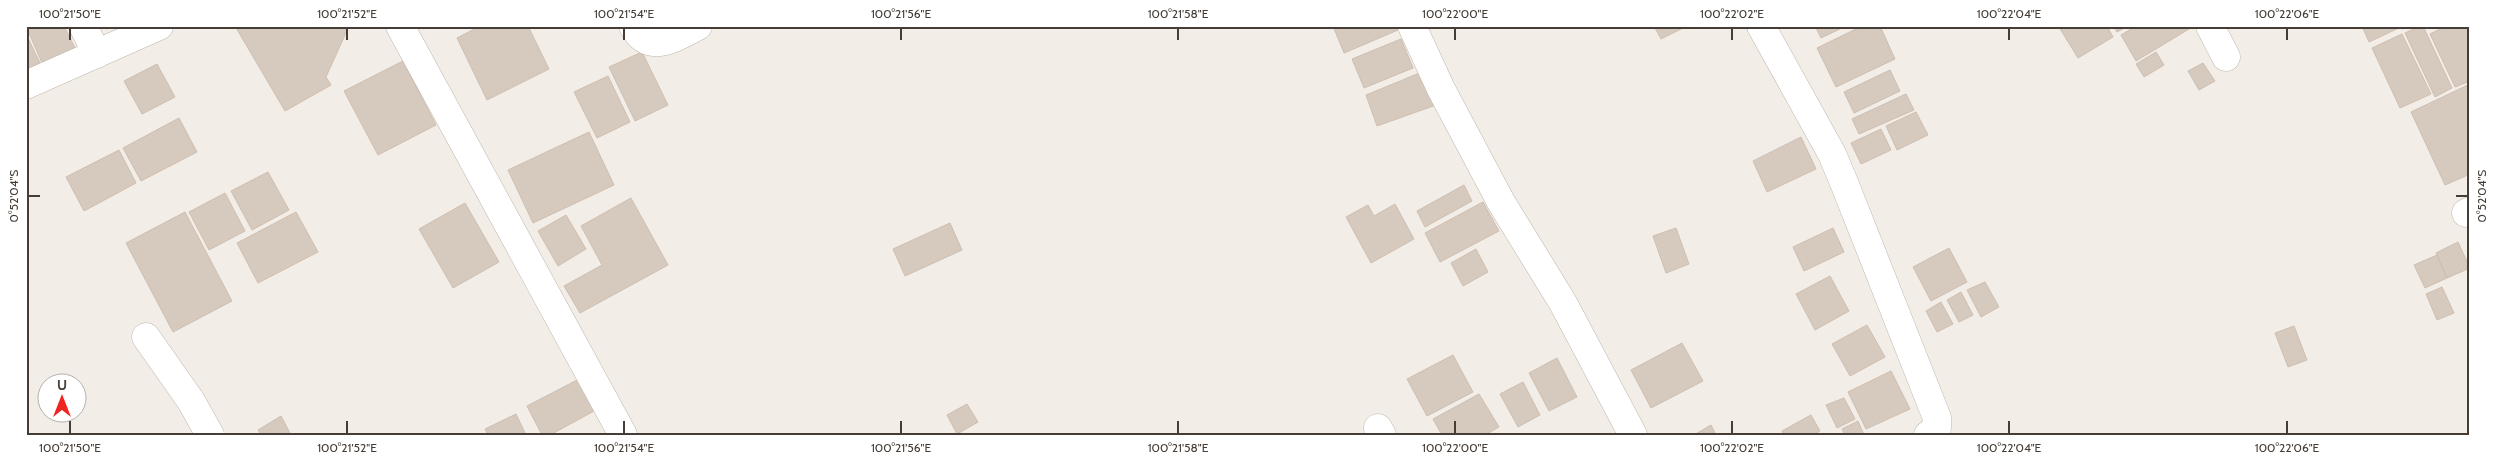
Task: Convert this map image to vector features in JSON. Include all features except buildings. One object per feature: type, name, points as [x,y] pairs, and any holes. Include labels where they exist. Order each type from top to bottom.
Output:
[{"type":"street","points":[[83,26],[96,54]]},
{"type":"street","points":[[26,85],[159,26]]},
{"type":"street","points":[[400,26],[623,435]]},
{"type":"street","points":[[633,26],[644,38],[653,43],[665,43],[698,26]]},
{"type":"street","points":[[1412,26],[1441,89],[1501,202],[1563,303],[1634,435]]},
{"type":"street","points":[[1761,26],[1832,154],[1845,185],[1937,418],[1937,428],[1928,435]]},
{"type":"street","points":[[2210,26],[2226,57]]},
{"type":"street","points":[[146,337],[191,402],[210,435]]}]
